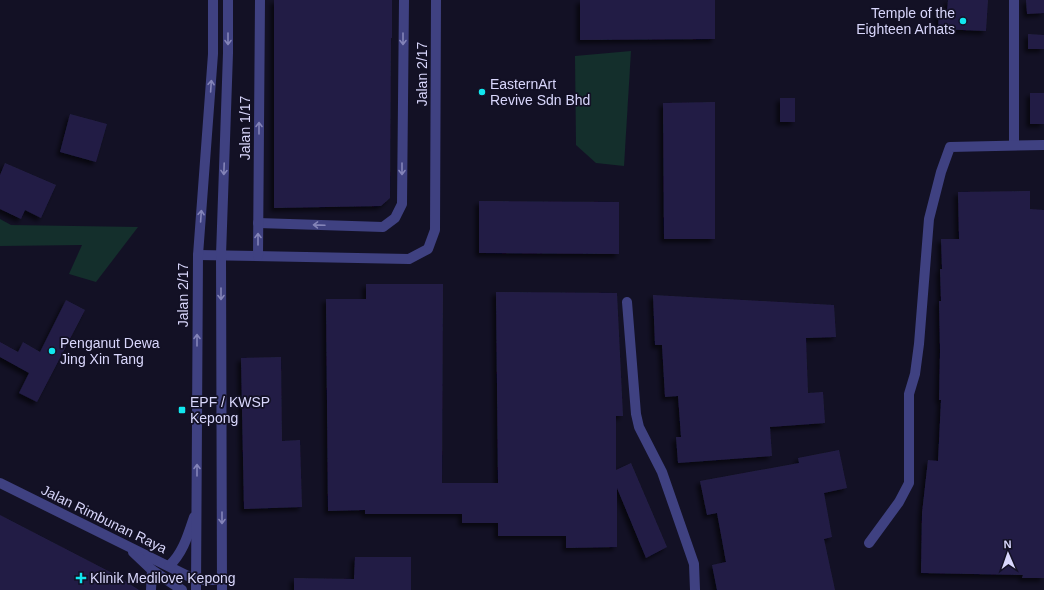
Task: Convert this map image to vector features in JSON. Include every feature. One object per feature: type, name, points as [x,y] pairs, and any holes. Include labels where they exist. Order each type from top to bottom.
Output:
[{"type":"street","name":"Jalan 2/17","points":[[196,585],[198,255],[213,54],[213,0]]},
{"type":"street","points":[[196,585],[222,585],[221,255],[228,53],[228,0]]},
{"type":"street","name":"Jalan 1/17","points":[[258,256],[260,0]]},
{"type":"street","points":[[258,223],[383,227],[395,218],[402,204],[404,0]]},
{"type":"street","name":"Jalan 2/17","points":[[198,255],[409,259],[428,249],[435,230],[436,0]]},
{"type":"street","points":[[1014,0],[1014,144]]},
{"type":"street","points":[[869,543],[899,502],[909,483],[909,394],[915,374],[919,344],[929,219],[941,172],[950,147],[1014,144],[1044,145]]},
{"type":"street","points":[[627,302],[637,420],[639,427],[662,472],[694,564],[695,590]]},
{"type":"street","name":"Jalan Rimbunan Raya","points":[[0,483],[168,566],[196,585]]},
{"type":"street","points":[[168,566],[175,561],[181,552],[197,509]]},
{"type":"street","points":[[128,546],[152,570],[182,590]]},
{"type":"street","points":[[151,590],[152,570]]},
{"type":"green space","points":[[631,51],[624,166],[596,163],[576,145],[575,56]]},
{"type":"green space","points":[[0,219],[11,225],[138,227],[96,282],[69,274],[82,245],[0,246]]},
{"type":"building","points":[[274,0],[392,0],[390,198],[381,206],[274,208]]},
{"type":"building","points":[[580,0],[715,0],[715,39],[580,40]]},
{"type":"building","name":"Temple of the Eighteen Arhats","points":[[948,0],[988,0],[986,31],[938,29],[939,11],[947,12]]},
{"type":"building","points":[[1026,0],[1044,0],[1044,13],[1027,14]]},
{"type":"building","points":[[1028,34],[1044,35],[1044,49],[1028,49]]},
{"type":"building","points":[[1030,93],[1044,93],[1044,124],[1030,124]]},
{"type":"building","points":[[780,98],[795,98],[795,122],[780,122]]},
{"type":"building","points":[[715,102],[715,239],[664,239],[663,103]]},
{"type":"building","points":[[70,114],[107,124],[96,162],[60,152]]},
{"type":"building","points":[[5,163],[56,185],[41,218],[25,210],[21,219],[0,209],[0,175]]},
{"type":"building","points":[[1030,191],[1030,209],[1044,210],[1044,578],[1022,578],[1023,575],[921,573],[922,513],[928,460],[938,461],[941,400],[939,400],[939,301],[941,301],[940,269],[942,269],[941,239],[959,239],[958,192]]},
{"type":"building","points":[[479,201],[619,202],[619,254],[479,253]]},
{"type":"building","points":[[366,284],[443,284],[442,483],[498,483],[496,292],[617,293],[623,416],[616,416],[616,470],[631,463],[667,547],[646,558],[617,488],[617,547],[566,548],[566,536],[498,536],[498,523],[462,523],[462,514],[365,514],[365,510],[328,511],[326,299],[366,299]]},
{"type":"building","points":[[653,295],[834,305],[836,337],[806,338],[808,393],[823,392],[825,423],[770,427],[772,456],[678,463],[676,437],[681,437],[678,396],[665,397],[662,345],[655,345]]},
{"type":"building","name":"Penganut Dewa Jing Xin Tang","points":[[66,300],[85,310],[37,402],[19,393],[29,373],[0,357],[0,342],[18,352],[23,342],[40,352]]},
{"type":"building","points":[[281,357],[282,441],[300,440],[302,507],[244,509],[241,358]]},
{"type":"building","points":[[839,450],[847,488],[824,493],[832,537],[824,539],[835,590],[717,590],[712,565],[726,562],[717,513],[707,515],[700,481],[799,463],[798,458]]},
{"type":"building","points":[[0,515],[116,575],[139,590],[0,590]]},
{"type":"building","points":[[355,557],[411,557],[411,590],[294,590],[294,578],[354,579]]},
{"type":"place","name":"Temple of the Eighteen Arhats","points":[[963,21]]},
{"type":"place","name":"EasternArt Revive Sdn Bhd","points":[[482,92]]},
{"type":"place","name":"Penganut Dewa Jing Xin Tang","points":[[52,351]]},
{"type":"place","name":"EPF / KWSP Kepong","points":[[182,410]]},
{"type":"place","name":"Klinik Medilove Kepong","points":[[81,578]]}]
